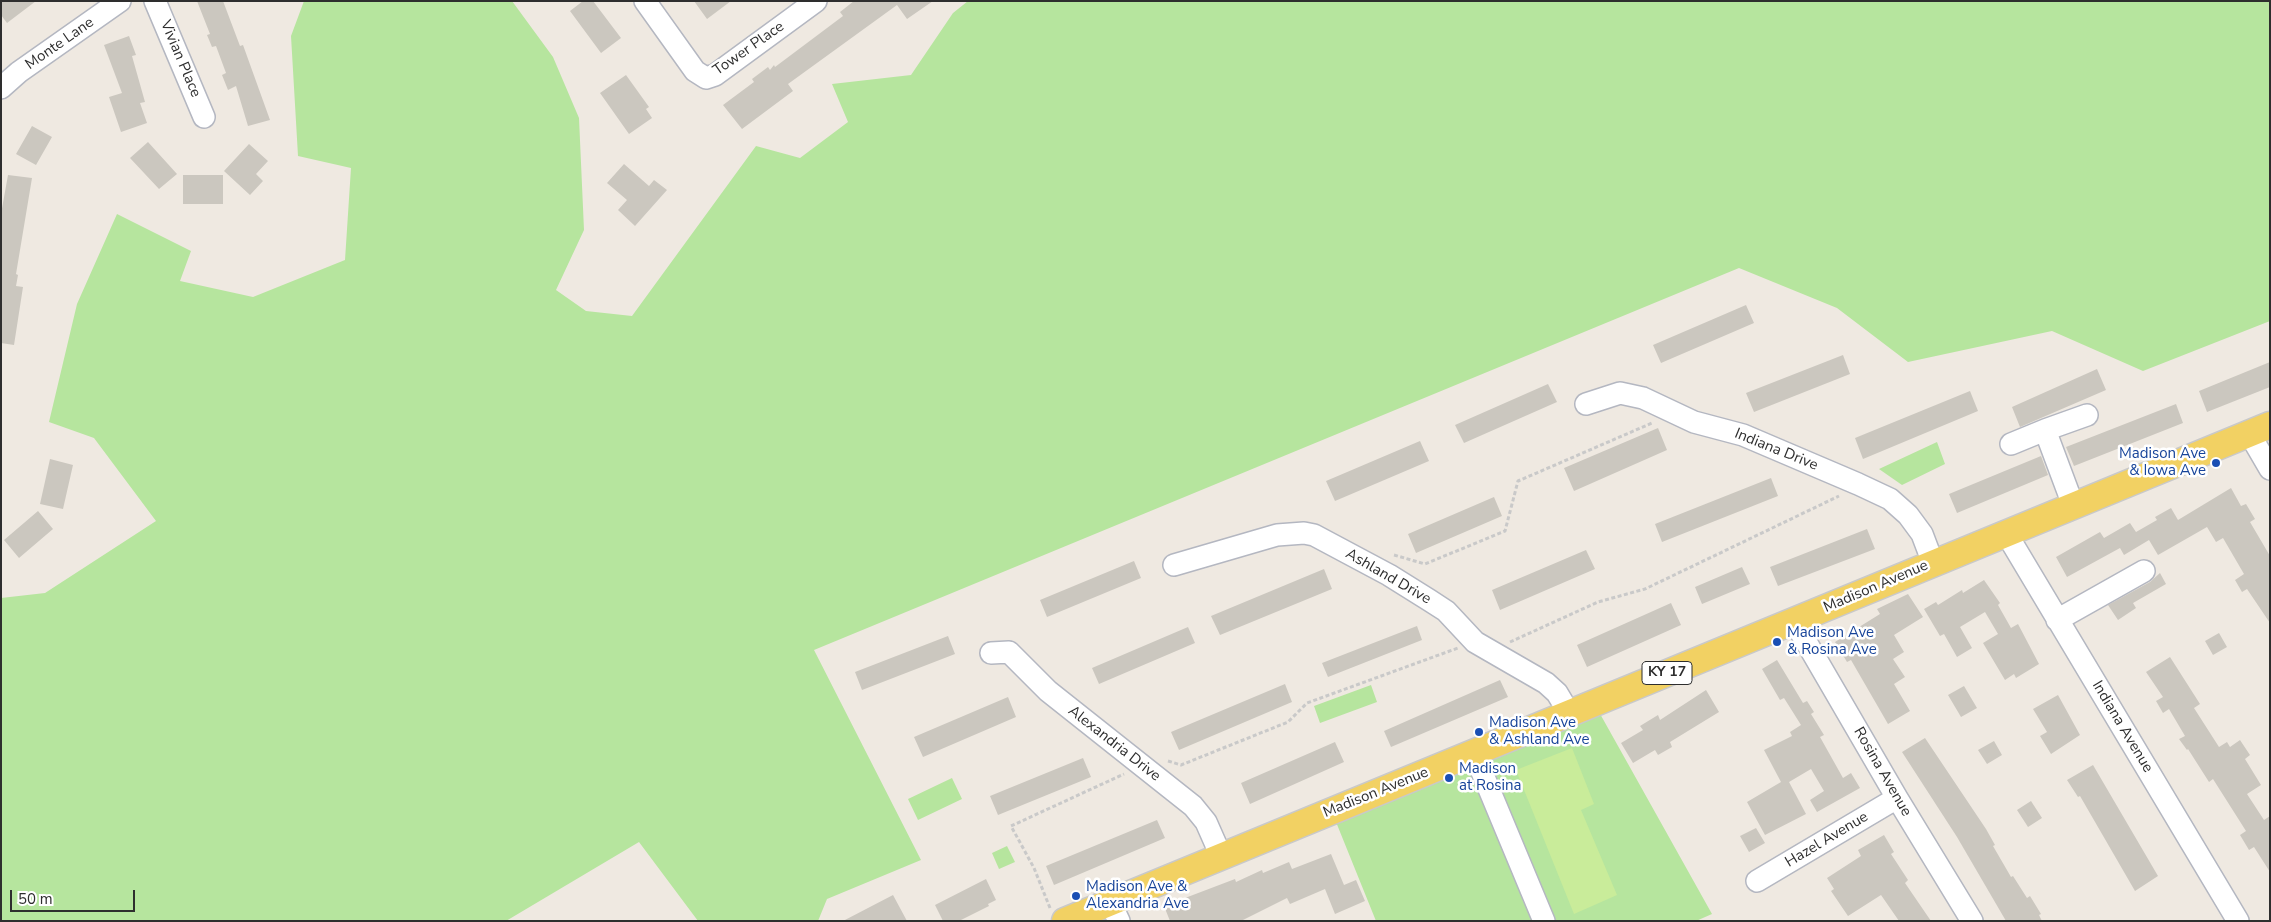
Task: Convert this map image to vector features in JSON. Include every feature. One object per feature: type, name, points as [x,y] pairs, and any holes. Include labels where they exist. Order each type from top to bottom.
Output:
[{"type":"main road","name":"Madison Avenue","points":[[1058,916],[1115,911],[1221,856],[2259,429]]},
{"type":"street","name":"Monte Lane","points":[[1,88],[19,72],[120,1]]},
{"type":"street","name":"Vivian Place","points":[[155,1],[204,117]]},
{"type":"street","name":"Tower Place","points":[[645,1],[695,71],[706,78],[715,75],[816,1]]},
{"type":"street","name":"Indiana Drive","points":[[1586,404],[1620,392],[1643,398],[1694,422],[1743,435],[1858,484],[1890,499],[1908,515],[1922,534],[1933,563]]},
{"type":"street","points":[[2011,444],[2087,415]]},
{"type":"street","points":[[2259,429],[2270,469]]},
{"type":"street","points":[[2046,430],[2073,505]]},
{"type":"street","name":"Ashland Drive","points":[[1174,565],[1277,535],[1304,533],[1323,539],[1446,611],[1475,642],[1496,656],[1546,683],[1557,693],[1569,713]]},
{"type":"street","name":"Indiana Avenue","points":[[2006,533],[2238,921]]},
{"type":"street","points":[[2057,620],[2144,571]]},
{"type":"street","name":"Rosina Avenue","points":[[1794,621],[1897,798],[1972,921]]},
{"type":"street","name":"Alexandria Drive","points":[[991,653],[1009,652],[1048,691],[1193,806],[1206,822],[1221,856]]},
{"type":"street","points":[[1474,753],[1544,921]]},
{"type":"street","name":"Hazel Avenue","points":[[1757,881],[1897,798]]},
{"type":"path","points":[[1368,564],[1387,553],[1425,564],[1505,531],[1518,481],[1676,413]]},
{"type":"path","points":[[1496,656],[1511,641],[1598,602],[1645,589],[1830,502],[1858,484]]},
{"type":"path","points":[[1058,916],[1011,826],[1142,766],[1162,760],[1182,765],[1288,722],[1307,703],[1475,642]]},
{"type":"green space","points":[[304,1],[512,1],[553,57],[579,118],[584,230],[556,290],[586,311],[632,316],[756,146],[800,158],[848,122],[832,84],[911,75],[953,13],[968,1],[2270,1],[2270,321],[2143,371],[2052,331],[1908,362],[1837,308],[1739,268],[814,650],[921,860],[827,899],[818,921],[698,921],[639,842],[506,921],[1,921],[1,598],[45,593],[156,521],[94,438],[49,422],[77,304],[117,214],[191,251],[180,281],[253,297],[345,260],[351,168],[298,156],[291,36]]},
{"type":"green space","points":[[1937,442],[1945,464],[1902,485],[1879,469]]},
{"type":"green space","points":[[1371,685],[1377,702],[1320,723],[1314,706]]},
{"type":"green space","points":[[1599,712],[1712,914],[1696,921],[1376,921],[1336,822]]},
{"type":"green space","points":[[1572,748],[1594,804],[1581,810],[1617,895],[1574,914],[1516,770]]},
{"type":"green space","points":[[952,778],[962,799],[918,820],[908,799]]},
{"type":"green space","points":[[1007,846],[1015,862],[999,869],[992,853]]},
{"type":"building","points":[[1,1],[36,1],[7,23],[1,15]]},
{"type":"building","points":[[197,1],[223,1],[240,46],[243,45],[270,120],[248,126],[236,86],[228,90],[222,75],[226,73],[216,46],[212,47],[207,35],[210,34]]},
{"type":"building","points":[[583,1],[593,1],[621,38],[601,53],[570,11]]},
{"type":"building","points":[[694,1],[731,1],[707,19]]},
{"type":"building","points":[[854,1],[933,1],[907,19],[897,5],[788,84],[793,91],[742,129],[723,105],[754,82],[752,79],[768,67],[770,70],[774,65],[775,67],[843,16],[840,12]]},
{"type":"building","points":[[129,36],[136,55],[132,56],[145,102],[140,103],[147,123],[121,132],[109,97],[122,93],[104,45]]},
{"type":"building","points":[[626,75],[649,107],[646,109],[652,118],[629,134],[600,93]]},
{"type":"building","points":[[32,126],[52,137],[36,165],[16,154]]},
{"type":"building","points":[[148,142],[177,174],[159,189],[130,158]]},
{"type":"building","points":[[249,144],[268,161],[256,174],[263,181],[250,195],[224,171]]},
{"type":"building","points":[[624,164],[649,186],[654,180],[667,190],[635,226],[618,210],[627,200],[607,183]]},
{"type":"building","points":[[8,175],[32,178],[16,274],[18,275],[16,286],[23,287],[14,345],[1,343],[1,214]]},
{"type":"building","points":[[183,175],[223,175],[223,204],[183,204]]},
{"type":"building","points":[[1746,305],[1754,323],[1661,363],[1653,345]]},
{"type":"building","points":[[1843,355],[1850,374],[1754,412],[1746,393]]},
{"type":"building","points":[[2270,362],[2270,387],[2207,412],[2199,391]]},
{"type":"building","points":[[2097,369],[2106,390],[2020,427],[2012,407]]},
{"type":"building","points":[[1548,384],[1557,402],[1464,443],[1455,425]]},
{"type":"building","points":[[1970,391],[1978,411],[1863,459],[1855,438]]},
{"type":"building","points":[[2176,404],[2183,423],[2074,466],[2066,447]]},
{"type":"building","points":[[1658,428],[1667,450],[1574,491],[1564,468]]},
{"type":"building","points":[[1420,441],[1429,461],[1335,501],[1326,481]]},
{"type":"building","points":[[2041,456],[2048,475],[1957,513],[1949,494]]},
{"type":"building","points":[[50,459],[73,465],[63,509],[40,504]]},
{"type":"building","points":[[1771,478],[1778,496],[1662,542],[1655,524]]},
{"type":"building","points":[[2231,488],[2241,506],[2246,504],[2255,519],[2250,522],[2270,556],[2270,623],[2247,589],[2242,592],[2235,580],[2244,574],[2223,538],[2216,542],[2207,527],[2158,555],[2149,540],[2124,555],[2120,548],[2067,577],[2056,557],[2100,532],[2104,538],[2130,523],[2136,532],[2157,520],[2155,517],[2171,508],[2178,520]]},
{"type":"building","points":[[1494,497],[1502,516],[1416,553],[1408,534]]},
{"type":"building","points":[[38,511],[53,529],[19,558],[4,540]]},
{"type":"building","points":[[1867,529],[1875,549],[1778,586],[1770,567]]},
{"type":"building","points":[[1586,550],[1595,569],[1500,610],[1492,590]]},
{"type":"building","points":[[1134,561],[1141,578],[1047,617],[1040,600]]},
{"type":"building","points":[[1742,567],[1750,584],[1702,604],[1695,587]]},
{"type":"building","points":[[1324,569],[1332,589],[1220,635],[1211,616]]},
{"type":"building","points":[[2160,573],[2166,584],[2133,603],[2136,608],[2118,620],[2108,605],[2150,582]]},
{"type":"building","points":[[1984,580],[2000,603],[1998,605],[2011,628],[2018,624],[2039,664],[2016,678],[2014,674],[2005,680],[1983,643],[1998,634],[1985,612],[1960,627],[1972,648],[1957,657],[1944,634],[1940,636],[1924,609],[1936,602],[1938,605],[1962,590],[1963,593]]},
{"type":"building","points":[[1908,594],[1923,617],[1894,635],[1904,652],[1893,659],[1905,677],[1894,684],[1910,711],[1888,724],[1851,660],[1847,662],[1835,642],[1880,614],[1877,609]]},
{"type":"building","points":[[1671,603],[1681,625],[1587,667],[1577,645]]},
{"type":"building","points":[[1417,626],[1422,640],[1328,677],[1322,663]]},
{"type":"building","points":[[1188,627],[1195,643],[1099,684],[1092,668]]},
{"type":"building","points":[[2219,633],[2227,647],[2213,655],[2205,641]]},
{"type":"building","points":[[948,636],[955,654],[862,690],[855,672]]},
{"type":"building","points":[[2170,657],[2200,704],[2194,708],[2219,747],[2227,742],[2230,747],[2240,740],[2250,755],[2245,759],[2261,785],[2247,794],[2264,820],[2270,816],[2270,872],[2254,847],[2249,850],[2240,835],[2246,831],[2213,779],[2209,782],[2188,749],[2179,739],[2185,736],[2169,709],[2163,713],[2156,701],[2163,697],[2146,672]]},
{"type":"building","points":[[1777,660],[1803,703],[1807,701],[1814,712],[1811,714],[1824,735],[1820,737],[1843,778],[1851,773],[1860,788],[1817,812],[1810,800],[1824,791],[1811,769],[1789,782],[1806,814],[1765,835],[1747,802],[1781,782],[1764,750],[1792,736],[1790,732],[1801,725],[1784,698],[1780,700],[1762,669]]},
{"type":"building","points":[[1500,680],[1508,697],[1391,747],[1384,731]]},
{"type":"building","points":[[1285,684],[1292,702],[1179,750],[1171,732]]},
{"type":"building","points":[[1964,686],[1977,708],[1961,717],[1948,695]]},
{"type":"building","points":[[1706,690],[1719,712],[1670,742],[1672,747],[1658,755],[1655,750],[1633,763],[1621,743],[1643,730],[1640,726],[1658,715],[1660,720]]},
{"type":"building","points":[[2058,695],[2080,735],[2051,754],[2040,736],[2047,732],[2033,709]]},
{"type":"building","points":[[1008,697],[1016,717],[923,757],[914,737]]},
{"type":"building","points":[[1925,738],[1986,829],[1995,845],[1993,846],[2011,877],[2013,876],[2027,898],[2030,896],[2041,914],[2039,915],[2042,921],[2006,921],[1957,837],[1902,752]]},
{"type":"building","points":[[1994,741],[2002,755],[1987,764],[1978,750]]},
{"type":"building","points":[[1335,742],[1344,762],[1250,804],[1241,783]]},
{"type":"building","points":[[1083,758],[1091,777],[998,815],[990,796]]},
{"type":"building","points":[[2093,765],[2158,876],[2135,891],[2080,796],[2078,797],[2067,780]]},
{"type":"building","points":[[2031,801],[2042,818],[2028,827],[2017,810]]},
{"type":"building","points":[[1157,820],[1165,838],[1054,885],[1046,866]]},
{"type":"building","points":[[1756,828],[1765,843],[1749,852],[1740,836]]},
{"type":"building","points":[[1884,835],[1894,852],[1891,854],[1908,880],[1905,883],[1931,921],[1899,921],[1881,895],[1848,916],[1831,891],[1834,889],[1827,878],[1861,856],[1858,850]]},
{"type":"building","points":[[1331,854],[1344,885],[1356,880],[1365,901],[1335,914],[1325,889],[1290,904],[1287,898],[1241,921],[1170,921],[1164,906],[1235,879],[1236,882],[1262,870],[1263,873],[1289,862],[1292,869]]},
{"type":"building","points":[[986,879],[996,900],[988,904],[989,906],[959,921],[943,921],[935,905]]},
{"type":"building","points":[[893,895],[907,921],[843,921]]},
{"type":"place","name":"Madison Ave & Iowa Ave","points":[[2216,463]]},
{"type":"place","name":"Madison Ave & Rosina Ave","points":[[1777,642]]},
{"type":"place","name":"Madison Ave & Ashland Ave","points":[[1479,732]]},
{"type":"place","name":"Madison at Rosina","points":[[1449,778]]},
{"type":"place","name":"Madison Ave & Alexandria Ave","points":[[1076,896]]}]
